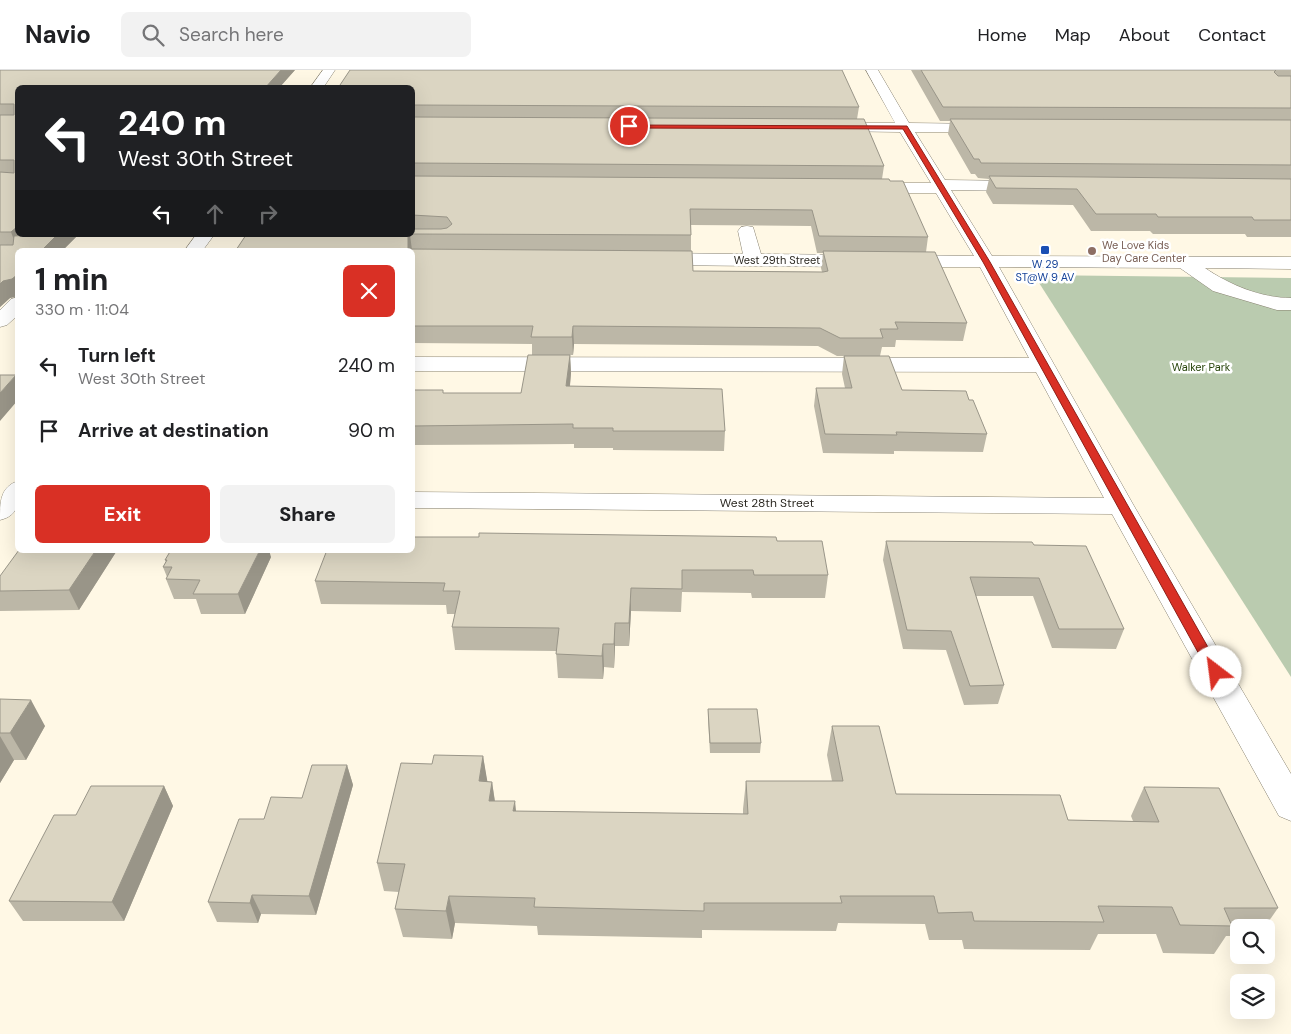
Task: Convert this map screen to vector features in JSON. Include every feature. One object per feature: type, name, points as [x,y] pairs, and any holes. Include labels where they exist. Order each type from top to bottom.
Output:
[{"type":"street","points":[[318,85],[329,70]]},
{"type":"street","points":[[872,70],[986,262],[1121,506],[1291,806]]},
{"type":"street","points":[[816,127],[1004,128]]},
{"type":"street","points":[[852,188],[1038,186]]},
{"type":"street","points":[[746,231],[753,260]]},
{"type":"street","points":[[195,248],[204,237]]},
{"type":"street","name":"West 29th Street","points":[[636,259],[1291,263]]},
{"type":"street","points":[[1185,263],[1220,287],[1277,304],[1291,304]]},
{"type":"street","points":[[0,321],[15,306]]},
{"type":"street","points":[[415,364],[1043,365]]},
{"type":"street","name":"West 28th Street","points":[[415,500],[1121,506]]},
{"type":"green space","name":"Walker Park","points":[[1034,275],[1291,278],[1291,677]]},
{"type":"building","points":[[0,70],[281,70],[268,85],[15,85],[15,229],[11,232],[0,232],[0,172],[14,173],[14,160],[0,160],[0,115],[14,115],[14,104],[0,104]]},
{"type":"building","points":[[350,70],[842,70],[859,107],[415,105],[415,85],[340,85]]},
{"type":"building","points":[[921,70],[1276,70],[1274,72],[1278,76],[1291,76],[1291,108],[943,107]]},
{"type":"building","points":[[415,117],[864,119],[884,166],[415,163]]},
{"type":"building","points":[[950,119],[1291,120],[1291,165],[981,163],[979,159],[974,159]]},
{"type":"building","points":[[415,176],[889,179],[890,181],[903,181],[928,237],[819,236],[812,210],[690,209],[691,235],[415,234],[415,229],[447,228],[452,224],[447,217],[415,215]]},
{"type":"building","points":[[989,176],[1291,179],[1291,220],[1254,220],[1252,217],[1158,217],[1156,214],[1096,214],[1077,189],[996,188]]},
{"type":"building","points":[[14,236],[55,237],[44,248],[15,248],[15,276],[0,284],[0,245],[13,245]]},
{"type":"building","points":[[245,237],[408,237],[408,248],[237,248]]},
{"type":"building","points":[[415,249],[692,251],[693,271],[823,272],[828,271],[823,251],[935,252],[967,323],[895,322],[898,329],[880,329],[883,338],[840,338],[820,328],[573,326],[572,337],[531,337],[533,326],[415,326]]},
{"type":"building","points":[[528,355],[570,355],[566,386],[722,389],[725,431],[613,431],[613,428],[573,428],[573,424],[415,426],[415,390],[443,390],[443,393],[521,393]]},
{"type":"building","points":[[844,356],[889,356],[902,390],[966,391],[969,400],[973,400],[987,434],[896,432],[897,435],[825,434],[816,388],[852,388]]},
{"type":"building","points":[[0,375],[15,375],[15,376],[0,393]]},
{"type":"building","points":[[479,533],[776,537],[777,541],[822,541],[828,575],[754,575],[753,570],[682,570],[682,589],[631,588],[629,623],[615,623],[614,644],[603,644],[602,656],[556,654],[559,628],[452,627],[460,591],[443,591],[445,583],[315,581],[326,553],[415,553],[415,537],[479,537]]},
{"type":"building","points":[[886,541],[1032,542],[1034,545],[1086,546],[1124,629],[1059,629],[1039,578],[970,577],[1004,685],[970,686],[951,631],[907,630]]},
{"type":"building","points":[[17,553],[94,553],[69,590],[0,591],[0,576]]},
{"type":"building","points":[[169,553],[258,553],[238,594],[193,594],[200,580],[166,579],[172,567],[163,567],[167,560],[165,560]]},
{"type":"building","points":[[0,699],[31,700],[10,733],[0,733]]},
{"type":"building","points":[[708,709],[757,709],[761,743],[710,743]]},
{"type":"building","points":[[832,726],[879,726],[896,794],[1060,795],[1068,820],[1159,822],[1144,787],[1219,788],[1278,908],[1224,908],[1230,926],[1180,925],[1172,907],[1098,906],[1104,922],[974,921],[972,912],[938,913],[934,896],[840,896],[842,903],[704,903],[704,911],[534,907],[535,898],[449,896],[446,911],[395,909],[405,864],[377,863],[401,763],[432,764],[434,755],[483,756],[479,781],[492,782],[489,801],[515,801],[513,811],[748,814],[746,781],[843,781]]},
{"type":"building","points":[[312,765],[347,765],[309,896],[252,895],[250,903],[208,902],[239,819],[264,819],[271,797],[302,798]]},
{"type":"building","points":[[91,786],[164,786],[112,902],[9,901],[54,815],[76,815]]},
{"type":"place","name":"W 29 ST@W 9 AV","points":[[1045,250]]},
{"type":"place","name":"We Love Kids Day Care Center","points":[[1092,251]]},
{"type":"route","points":[[629,126],[905,128],[986,262],[1121,506],[1216,672]]}]
